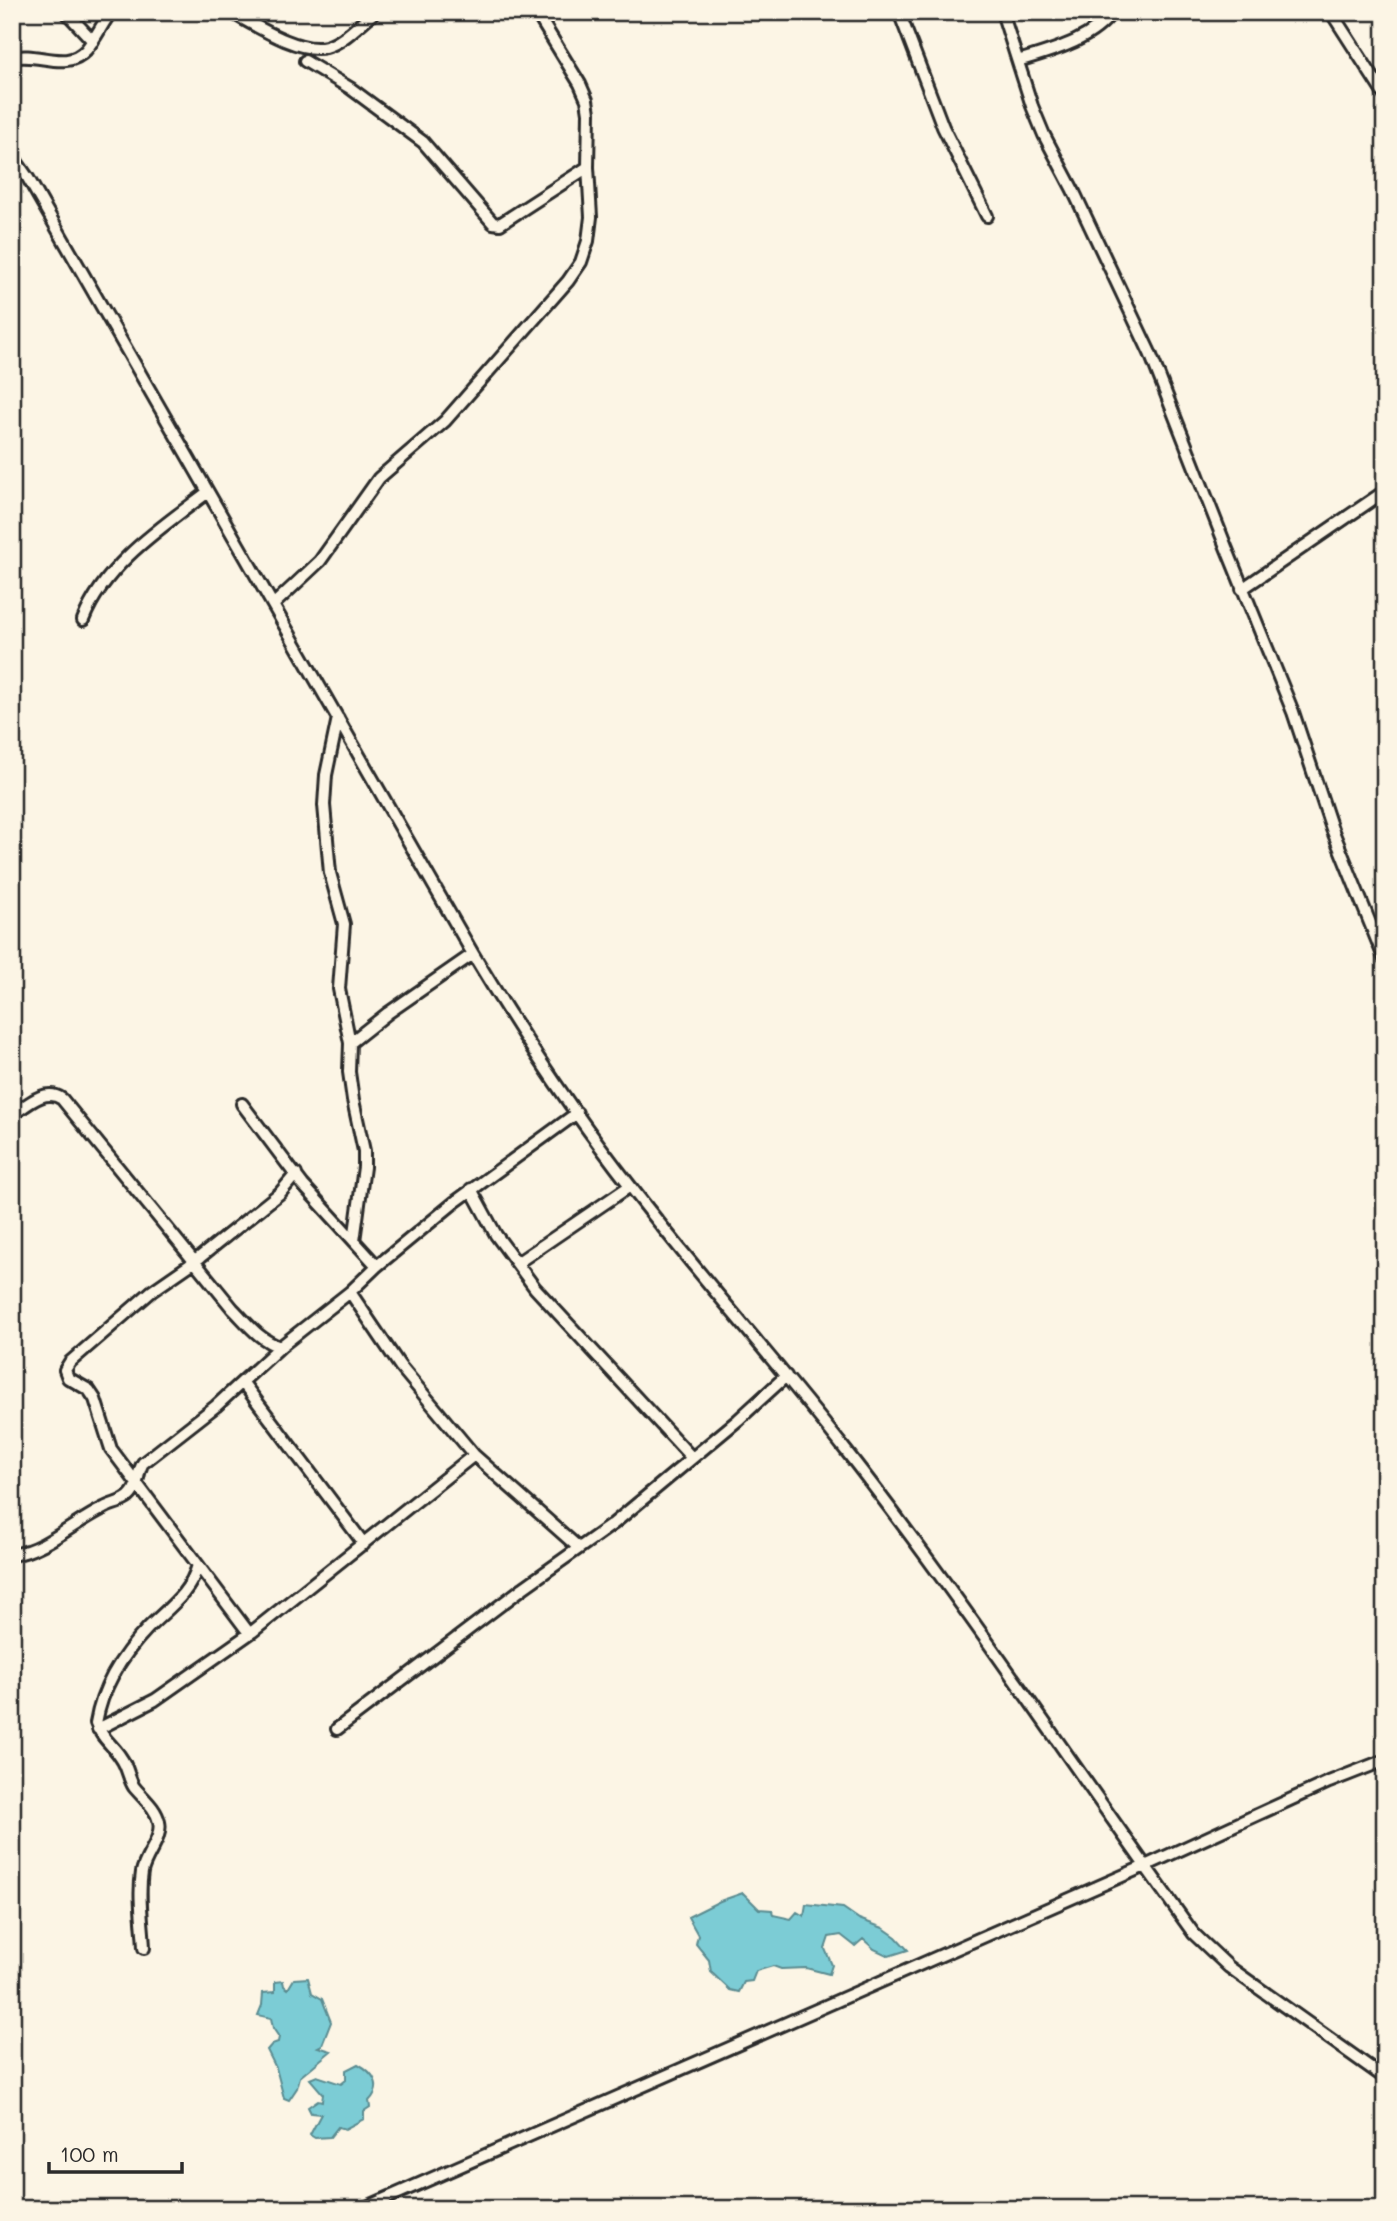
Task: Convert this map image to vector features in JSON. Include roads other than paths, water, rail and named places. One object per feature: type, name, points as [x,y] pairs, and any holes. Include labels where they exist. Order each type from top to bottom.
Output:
[{"type":"street","points":[[66,12],[93,41]]},
{"type":"street","points":[[12,58],[31,55],[72,61],[84,53],[111,12]]},
{"type":"street","points":[[231,12],[284,39],[311,49],[328,47],[375,12]]},
{"type":"street","points":[[273,605],[320,561],[379,478],[454,412],[568,281],[581,262],[589,241],[591,217],[587,100],[536,12]]},
{"type":"street","points":[[899,12],[943,127],[987,216]]},
{"type":"street","points":[[1002,12],[1044,135],[1150,352],[1293,712],[1332,829],[1385,960]]},
{"type":"street","points":[[1018,61],[1096,30],[1112,12]]},
{"type":"street","points":[[1331,12],[1385,96]]},
{"type":"street","points":[[305,61],[350,88],[414,134],[496,224],[588,167]]},
{"type":"street","points":[[12,155],[28,178],[473,954],[517,1027],[577,1113],[630,1186],[849,1454],[968,1614],[1194,1934],[1229,1967],[1385,2078]]},
{"type":"street","points":[[1242,589],[1385,491]]},
{"type":"street","points":[[83,620],[99,589],[134,551],[208,492]]},
{"type":"street","points":[[338,718],[324,805],[330,873],[344,924],[339,989],[350,1043],[349,1072],[364,1159],[354,1241]]},
{"type":"street","points":[[350,1043],[473,954]]},
{"type":"street","points":[[12,1115],[43,1096],[56,1095],[62,1099],[194,1262],[258,1335],[268,1343],[280,1347]]},
{"type":"street","points":[[242,1104],[296,1174],[377,1266]]},
{"type":"street","points":[[12,1555],[39,1546],[103,1508],[125,1500],[132,1494],[143,1463],[243,1383],[280,1347],[351,1292],[377,1266],[471,1189],[577,1113]]},
{"type":"street","points":[[249,1633],[111,1449],[95,1399],[89,1391],[68,1378],[65,1370],[70,1362],[152,1291],[194,1262],[280,1193],[296,1174]]},
{"type":"street","points":[[517,1263],[630,1186]]},
{"type":"street","points":[[471,1189],[496,1235],[535,1288],[692,1458]]},
{"type":"street","points":[[351,1292],[400,1366],[474,1455],[579,1548]]},
{"type":"street","points":[[337,1729],[613,1524],[738,1420],[786,1376]]},
{"type":"street","points":[[243,1383],[364,1544]]},
{"type":"street","points":[[98,1729],[155,1700],[249,1633],[474,1455]]},
{"type":"street","points":[[144,1948],[140,1889],[142,1871],[160,1832],[160,1826],[157,1815],[131,1781],[120,1756],[98,1729],[97,1718],[110,1679],[146,1630],[172,1608],[184,1593],[194,1578],[198,1565]]},
{"type":"street","points":[[362,2209],[1145,1866],[1329,1782],[1385,1760]]},
{"type":"water","points":[[743,1893],[759,1909],[772,1910],[773,1915],[791,1919],[797,1912],[804,1916],[806,1904],[843,1908],[859,1919],[883,1928],[908,1950],[889,1956],[874,1949],[863,1939],[855,1946],[841,1935],[829,1937],[825,1949],[832,1965],[829,1974],[806,1968],[781,1969],[773,1966],[756,1971],[752,1981],[744,1982],[739,1992],[730,1990],[711,1972],[709,1960],[696,1944],[698,1935],[688,1917]]},
{"type":"water","points":[[308,1978],[312,1993],[322,1999],[331,2022],[322,2045],[318,2047],[331,2051],[300,2077],[289,2100],[284,2098],[276,2068],[267,2050],[278,2042],[279,2037],[271,2018],[258,2015],[263,1993],[275,1992],[275,1982],[283,1981],[288,1989],[294,1979]]},
{"type":"water","points":[[358,2064],[372,2075],[376,2085],[369,2101],[370,2107],[364,2111],[364,2119],[345,2129],[338,2127],[330,2137],[315,2138],[310,2135],[321,2114],[311,2113],[308,2107],[318,2100],[322,2101],[323,2094],[310,2079],[317,2076],[341,2084],[346,2080],[346,2070]]}]
